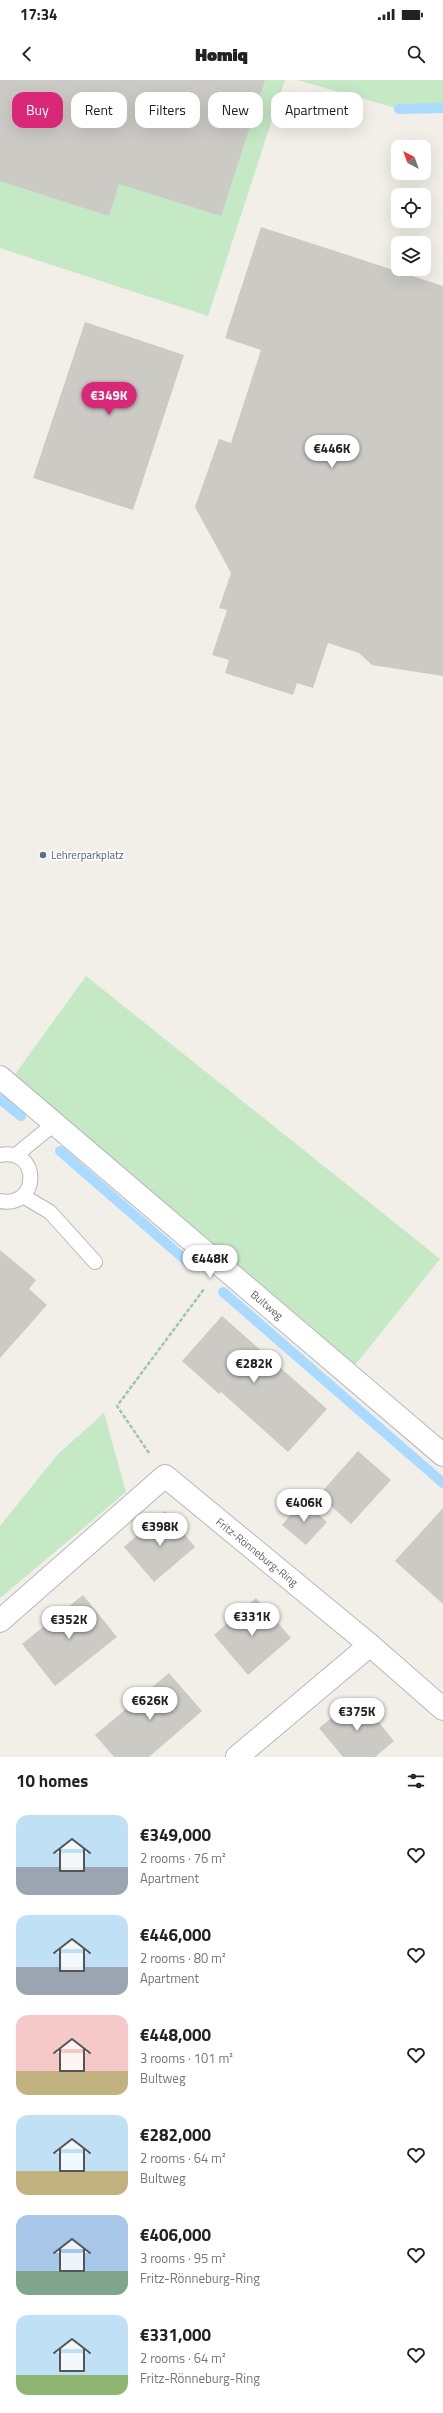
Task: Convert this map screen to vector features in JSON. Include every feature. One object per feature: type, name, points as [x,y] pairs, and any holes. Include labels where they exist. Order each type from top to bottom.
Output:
[{"type":"street","name":"Bultweg","points":[[0,1077],[443,1455]]},
{"type":"street","points":[[0,1621],[165,1476]]},
{"type":"street","name":"Fritz-Rönneburg-Ring","points":[[165,1476],[370,1644],[443,1710]]},
{"type":"street","points":[[237,1757],[370,1644]]},
{"type":"lane","points":[[16,1155],[54,1124]]},
{"type":"lane","points":[[0,1155],[16,1155],[24,1161],[29,1169],[31,1178],[29,1188],[24,1196],[15,1200],[0,1201]]},
{"type":"lane","points":[[24,1196],[50,1212],[95,1262]]},
{"type":"path","points":[[165,1476],[117,1406],[221,1266]]},
{"type":"green space","points":[[0,80],[285,80],[281,92],[271,92],[271,123],[208,316],[0,248]]},
{"type":"green space","points":[[297,80],[443,80],[443,108],[399,109],[363,99],[363,92],[339,92]]},
{"type":"green space","points":[[86,976],[440,1259],[348,1374],[8,1084]]},
{"type":"green space","points":[[104,1413],[126,1492],[0,1598],[0,1526],[58,1454]]},
{"type":"building","points":[[0,80],[265,80],[261,92],[208,92],[208,128],[249,128],[221,216],[119,184],[109,216],[0,181]]},
{"type":"building","points":[[261,227],[391,269],[391,276],[412,276],[443,286],[443,676],[372,665],[359,653],[328,643],[313,688],[297,683],[293,695],[225,673],[229,660],[212,655],[227,610],[219,608],[231,573],[195,507],[219,439],[231,443],[261,350],[225,338]]},
{"type":"building","points":[[85,322],[184,355],[133,510],[33,478]]},
{"type":"building","points":[[0,1250],[36,1280],[29,1289],[47,1305],[0,1358]]},
{"type":"building","points":[[222,1316],[327,1409],[288,1452],[221,1392],[219,1394],[182,1361]]},
{"type":"building","points":[[358,1451],[391,1480],[351,1524],[319,1495]]},
{"type":"building","points":[[303,1501],[327,1522],[306,1545],[282,1525]]},
{"type":"building","points":[[443,1508],[443,1604],[395,1561]]},
{"type":"building","points":[[165,1511],[195,1547],[154,1582],[124,1547]]},
{"type":"building","points":[[83,1595],[117,1637],[55,1686],[22,1644]]},
{"type":"building","points":[[256,1598],[291,1638],[248,1675],[214,1635]]},
{"type":"building","points":[[169,1673],[202,1711],[149,1757],[114,1757],[95,1735]]},
{"type":"building","points":[[358,1697],[394,1741],[375,1757],[343,1757],[319,1728]]},
{"type":"waterway","points":[[399,109],[443,108]]},
{"type":"waterway","points":[[0,1099],[21,1116]]},
{"type":"waterway","points":[[60,1151],[189,1263]]},
{"type":"waterway","points":[[223,1292],[443,1483]]},
{"type":"place","name":"Lehrerparkplatz","points":[[43,855]]}]
